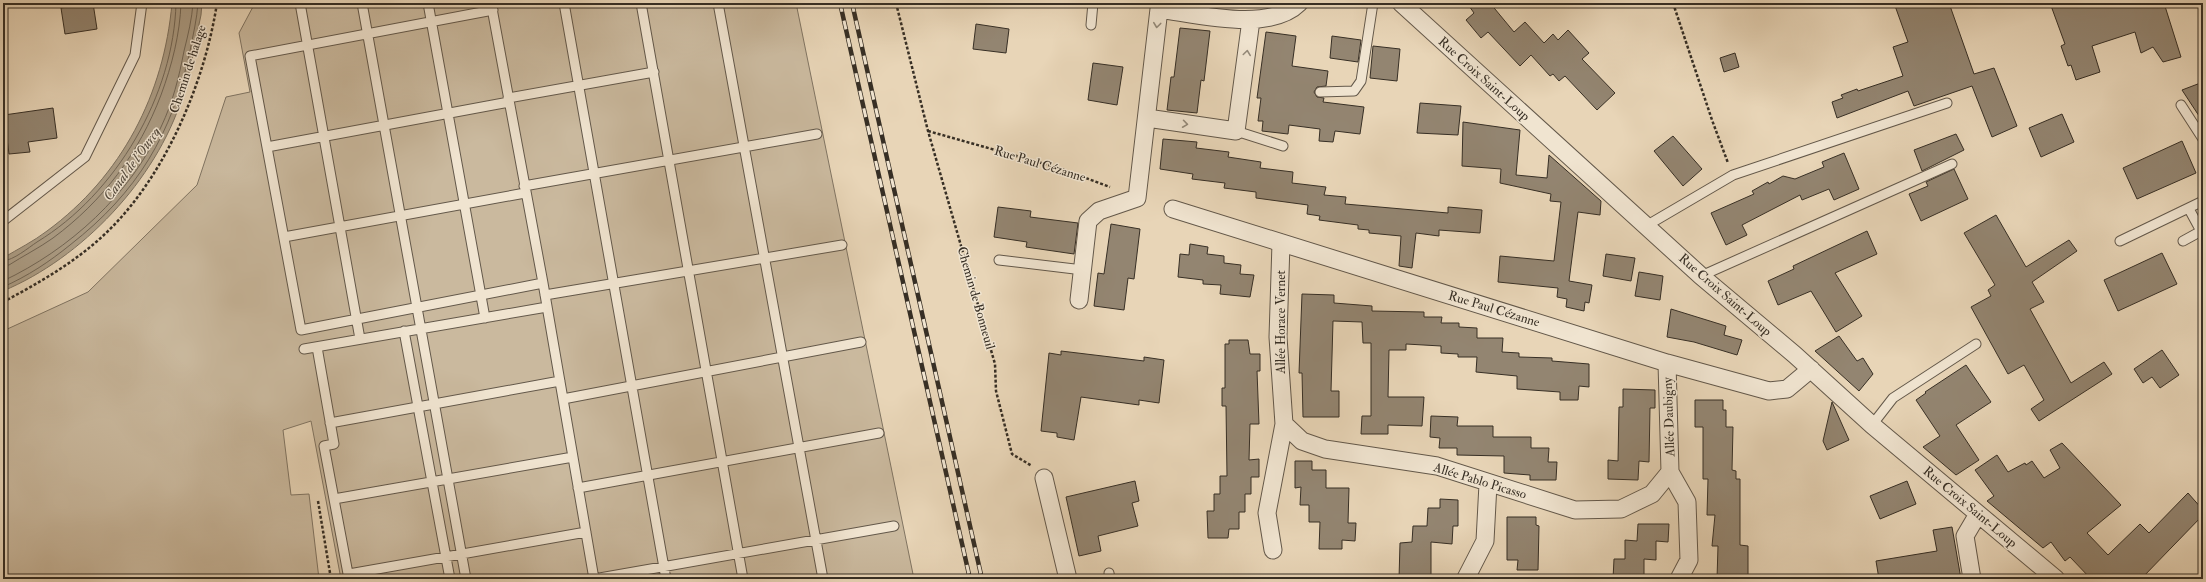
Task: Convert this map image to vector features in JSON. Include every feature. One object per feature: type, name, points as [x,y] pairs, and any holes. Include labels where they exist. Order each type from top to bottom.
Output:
[{"type":"street","points":[[1079,300],[1088,221],[1099,211],[1137,198],[1159,9],[1251,20],[1292,10],[1299,3]]},
{"type":"street","name":"Rue Croix Saint-Loup","points":[[1401,3],[1701,276],[1811,369],[1872,425],[2056,579]]},
{"type":"street","points":[[1147,118],[1236,131],[1251,20]]},
{"type":"street","name":"Rue Paul Cézanne","points":[[1173,210],[1667,363],[1769,391],[1787,389],[1811,369]]},
{"type":"street","name":"Allée Horace Vernet","points":[[1274,550],[1267,513],[1284,424],[1278,337],[1281,243]]},
{"type":"street","name":"Allée Daubigny","points":[[1667,363],[1670,472]]},
{"type":"street","name":"Allée Pablo Picasso","points":[[1284,424],[1302,441],[1325,449],[1437,466],[1488,484],[1575,510],[1621,509],[1652,494],[1670,472]]},
{"type":"street","points":[[1670,472],[1687,502],[1689,560],[1679,579]]},
{"type":"street","points":[[1044,478],[1068,579]]},
{"type":"street","points":[[1466,578],[1485,541],[1488,484]]},
{"type":"street","points":[[1972,579],[1965,536],[1978,514]]},
{"type":"lane","points":[[3,221],[85,157],[135,55],[142,3]]},
{"type":"lane","points":[[300,3],[360,339]]},
{"type":"lane","points":[[362,3],[466,579]]},
{"type":"lane","points":[[428,3],[485,318]]},
{"type":"lane","points":[[564,3],[666,579]]},
{"type":"lane","points":[[641,3],[743,579]]},
{"type":"lane","points":[[718,3],[823,579]]},
{"type":"lane","points":[[1091,25],[1093,3]]},
{"type":"lane","points":[[1320,92],[1354,91],[1362,81],[1373,3]]},
{"type":"lane","points":[[543,283],[301,330],[250,56],[432,22],[492,7],[543,283],[594,579],[894,526]]},
{"type":"lane","points":[[267,146],[448,114],[509,100],[654,72]]},
{"type":"lane","points":[[1646,226],[1733,174],[1947,104]]},
{"type":"lane","points":[[2181,105],[2203,140]]},
{"type":"lane","points":[[1236,131],[1283,146]]},
{"type":"lane","points":[[284,237],[464,204],[594,174],[816,134]]},
{"type":"lane","points":[[1701,276],[1952,164]]},
{"type":"lane","points":[[2120,241],[2203,201]]},
{"type":"lane","points":[[2183,241],[2202,231],[2188,209]]},
{"type":"lane","points":[[545,295],[842,245]]},
{"type":"lane","points":[[999,260],[1083,270]]},
{"type":"lane","points":[[304,349],[547,307]]},
{"type":"lane","points":[[404,331],[450,579]]},
{"type":"lane","points":[[563,399],[861,342]]},
{"type":"lane","points":[[1872,425],[1893,398],[1976,344]]},
{"type":"lane","points":[[317,347],[334,444],[324,446],[349,577],[461,554],[586,532]]},
{"type":"lane","points":[[330,423],[560,381]]},
{"type":"lane","points":[[578,488],[879,433]]},
{"type":"lane","points":[[334,499],[573,457]]},
{"type":"path","name":"Chemin de halage","points":[[3,302],[78,256],[106,233],[147,185],[176,134],[194,90],[214,20],[217,3]]},
{"type":"path","name":"Chemin de Bonneuil","points":[[896,3],[928,131],[995,364],[996,391],[1012,454],[1029,462],[1044,478]]},
{"type":"path","points":[[1673,3],[1712,120],[1733,174]]},
{"type":"path","name":"Rue Paul Cézanne","points":[[928,131],[1059,168],[1137,198]]},
{"type":"path","points":[[316,493],[331,579]]},
{"type":"shaded area","points":[[255,3],[796,3],[914,579],[341,579],[311,421],[283,430],[291,495],[309,494],[319,579],[225,576],[188,579],[3,579],[3,331],[88,292],[197,185],[226,97],[250,92],[239,33]]},
{"type":"water","name":"Canal de l'Ourcq","points":[[172,3],[202,3],[201,15],[182,98],[170,128],[154,158],[135,186],[112,213],[87,237],[61,258],[32,277],[3,291],[3,258],[42,235],[74,209],[97,185],[117,159],[135,130],[149,101],[160,69]]},
{"type":"building","points":[[93,3],[97,29],[65,34],[61,8]]},
{"type":"building","points":[[1467,3],[1490,3],[1514,32],[1525,22],[1544,43],[1553,34],[1558,40],[1568,30],[1589,53],[1582,59],[1615,93],[1597,110],[1565,76],[1559,81],[1553,74],[1550,76],[1531,55],[1520,66],[1488,32],[1481,38],[1466,20],[1474,13]]},
{"type":"building","points":[[1894,3],[1949,3],[1974,74],[1994,68],[2017,126],[1992,137],[1972,86],[1914,106],[1908,91],[1837,118],[1832,102],[1843,98],[1841,95],[1903,76],[1893,47],[1908,42]]},
{"type":"building","points":[[2050,3],[2164,3],[2181,57],[2163,62],[2153,47],[2141,53],[2135,32],[2092,46],[2100,72],[2076,80],[2071,65],[2068,66],[2061,46],[2065,44]]},
{"type":"building","points":[[976,24],[1009,29],[1006,53],[973,49]]},
{"type":"building","points":[[1180,28],[1210,31],[1204,81],[1201,80],[1197,113],[1167,110],[1171,77],[1174,77]]},
{"type":"building","points":[[1266,32],[1296,36],[1292,66],[1328,71],[1326,86],[1317,87],[1314,92],[1317,97],[1324,98],[1323,102],[1364,107],[1360,134],[1335,131],[1333,142],[1319,141],[1320,129],[1289,125],[1288,134],[1262,131],[1263,121],[1258,121],[1261,98],[1257,98]]},
{"type":"building","points":[[1332,36],[1361,40],[1358,62],[1330,58]]},
{"type":"building","points":[[1373,46],[1400,49],[1397,81],[1370,78]]},
{"type":"building","points":[[1735,53],[1739,67],[1724,72],[1720,58]]},
{"type":"building","points":[[1093,63],[1123,67],[1117,105],[1088,100]]},
{"type":"building","points":[[2203,82],[2203,122],[2182,90]]},
{"type":"building","points":[[1420,103],[1461,106],[1458,135],[1417,133]]},
{"type":"building","points":[[53,108],[57,138],[28,142],[30,152],[9,154],[4,115]]},
{"type":"building","points":[[2062,114],[2074,142],[2041,157],[2029,128]]},
{"type":"building","points":[[1463,122],[1520,130],[1516,175],[1547,178],[1549,155],[1601,201],[1600,215],[1578,212],[1569,281],[1592,285],[1589,303],[1585,302],[1584,311],[1566,307],[1567,299],[1557,297],[1558,288],[1498,282],[1500,256],[1554,261],[1561,202],[1550,201],[1551,194],[1500,183],[1501,169],[1462,166]]},
{"type":"building","points":[[1956,134],[1964,150],[1922,171],[1914,150]]},
{"type":"building","points":[[1673,136],[1702,169],[1683,186],[1654,151]]},
{"type":"building","points":[[1163,139],[1197,142],[1196,148],[1229,152],[1228,157],[1261,162],[1260,168],[1293,172],[1292,183],[1326,187],[1324,195],[1346,197],[1345,204],[1448,213],[1448,207],[1482,210],[1480,233],[1439,230],[1439,236],[1416,233],[1412,268],[1399,266],[1401,236],[1369,233],[1369,230],[1358,229],[1358,225],[1319,220],[1320,216],[1307,214],[1308,205],[1256,198],[1256,192],[1224,188],[1225,183],[1192,179],[1193,174],[1160,169]]},
{"type":"building","points":[[2182,141],[2196,173],[2137,199],[2123,168]]},
{"type":"building","points":[[1844,153],[1859,189],[1834,200],[1829,189],[1802,200],[1800,195],[1742,225],[1747,235],[1726,245],[1711,213],[1754,194],[1752,191],[1768,182],[1769,184],[1783,176],[1795,179],[1824,167],[1822,162]]},
{"type":"building","points":[[1954,169],[1968,199],[1921,221],[1909,194],[1928,186],[1926,182]]},
{"type":"building","points":[[998,207],[1031,211],[1030,217],[1078,223],[1074,254],[1026,247],[1027,242],[994,237]]},
{"type":"building","points":[[1996,215],[2026,267],[2069,240],[2077,251],[2032,282],[2044,302],[2030,309],[2071,383],[2104,362],[2112,374],[2039,421],[2031,409],[2044,400],[2024,365],[2008,374],[1971,307],[1991,296],[1988,290],[1995,285],[1964,233]]},
{"type":"building","points":[[1111,224],[1140,229],[1134,279],[1128,278],[1124,310],[1094,306],[1098,273],[1104,274]]},
{"type":"building","points":[[1867,231],[1877,254],[1835,273],[1862,316],[1836,332],[1811,291],[1778,305],[1768,281],[1794,269],[1793,266]]},
{"type":"building","points":[[1190,244],[1208,247],[1207,254],[1224,256],[1224,263],[1241,265],[1240,274],[1254,275],[1250,297],[1220,294],[1221,285],[1203,284],[1203,280],[1178,277],[1180,254],[1189,255]]},
{"type":"building","points":[[2162,253],[2177,284],[2118,311],[2104,280]]},
{"type":"building","points":[[1606,254],[1635,258],[1631,281],[1603,276]]},
{"type":"building","points":[[1639,272],[1663,276],[1660,300],[1635,296]]},
{"type":"building","points":[[1302,294],[1334,295],[1334,303],[1372,306],[1372,311],[1424,312],[1424,317],[1442,317],[1441,323],[1459,323],[1459,327],[1477,328],[1477,338],[1503,338],[1502,352],[1519,353],[1519,357],[1552,358],[1552,361],[1589,364],[1589,387],[1579,386],[1578,400],[1560,400],[1560,392],[1517,389],[1517,376],[1476,372],[1477,357],[1458,357],[1458,354],[1441,353],[1441,346],[1406,344],[1406,350],[1389,350],[1388,397],[1424,397],[1422,426],[1388,425],[1388,434],[1361,434],[1362,416],[1371,416],[1371,343],[1363,343],[1362,322],[1333,321],[1331,391],[1339,391],[1339,417],[1303,417],[1302,373],[1299,373]]},
{"type":"building","points":[[1671,309],[1726,326],[1724,335],[1742,340],[1737,355],[1694,342],[1667,337]]},
{"type":"building","points":[[1839,336],[1857,361],[1863,358],[1873,374],[1859,391],[1815,351]]},
{"type":"building","points":[[1229,340],[1248,340],[1250,354],[1260,354],[1260,371],[1257,371],[1259,424],[1250,424],[1249,460],[1259,459],[1259,477],[1251,477],[1251,494],[1245,494],[1245,512],[1239,512],[1239,529],[1229,529],[1228,538],[1208,538],[1207,511],[1214,511],[1214,494],[1220,494],[1220,476],[1227,476],[1226,406],[1222,406],[1222,388],[1225,388],[1225,344],[1229,344]]},
{"type":"building","points":[[2162,350],[2179,375],[2160,388],[2152,377],[2143,383],[2134,369]]},
{"type":"building","points":[[1061,351],[1144,361],[1144,357],[1164,360],[1159,403],[1139,400],[1139,405],[1081,397],[1074,440],[1057,437],[1057,433],[1041,431],[1049,353],[1061,355]]},
{"type":"building","points":[[1966,365],[1991,402],[1956,425],[1979,460],[1956,475],[1923,447],[1940,436],[1916,400],[1926,393],[1925,392]]},
{"type":"building","points":[[1623,389],[1655,390],[1655,408],[1650,408],[1649,462],[1639,461],[1638,480],[1608,479],[1608,460],[1618,461],[1619,407],[1623,407]]},
{"type":"building","points":[[1695,400],[1723,400],[1723,410],[1726,410],[1726,427],[1733,427],[1732,470],[1736,471],[1736,479],[1740,479],[1740,545],[1748,546],[1748,579],[1717,579],[1718,546],[1712,546],[1715,515],[1707,515],[1708,479],[1703,479],[1703,427],[1695,427]]},
{"type":"building","points":[[1832,402],[1849,440],[1827,450],[1823,441]]},
{"type":"building","points":[[1431,416],[1458,417],[1457,426],[1493,426],[1493,437],[1531,437],[1531,448],[1549,448],[1548,462],[1557,462],[1556,480],[1530,480],[1530,475],[1504,473],[1504,456],[1457,455],[1457,448],[1439,448],[1440,438],[1430,437]]},
{"type":"building","points":[[2062,443],[2121,505],[2087,533],[2108,555],[2140,524],[2149,533],[2188,493],[2203,510],[2203,515],[2141,579],[2091,579],[2070,557],[2065,561],[2051,542],[2043,548],[1987,501],[1994,496],[1975,470],[1997,455],[2008,472],[2032,461],[2044,478],[2060,468],[2050,450]]},
{"type":"building","points":[[1295,461],[1312,461],[1312,470],[1326,470],[1326,488],[1349,488],[1348,523],[1356,523],[1355,541],[1342,540],[1342,549],[1319,549],[1320,522],[1309,522],[1309,505],[1300,505],[1301,487],[1295,488]]},
{"type":"building","points":[[1135,481],[1139,501],[1132,503],[1138,526],[1098,536],[1101,551],[1079,556],[1066,497]]},
{"type":"building","points":[[1907,481],[1916,504],[1880,519],[1870,496]]},
{"type":"building","points":[[1440,499],[1458,500],[1458,526],[1453,526],[1452,544],[1431,542],[1431,578],[1399,579],[1400,543],[1412,542],[1413,526],[1427,526],[1428,508],[1440,508]]},
{"type":"building","points":[[1507,517],[1536,517],[1536,525],[1539,526],[1538,570],[1517,570],[1518,560],[1507,560]]},
{"type":"building","points":[[1638,524],[1669,524],[1668,542],[1656,541],[1656,560],[1644,559],[1644,577],[1613,579],[1614,559],[1625,559],[1625,540],[1637,541]]},
{"type":"building","points":[[1952,527],[1961,579],[1879,579],[1876,561],[1937,551],[1933,530]]},
{"type":"railway","points":[[840,3],[970,579]]},
{"type":"railway","points":[[852,3],[982,579]]}]
